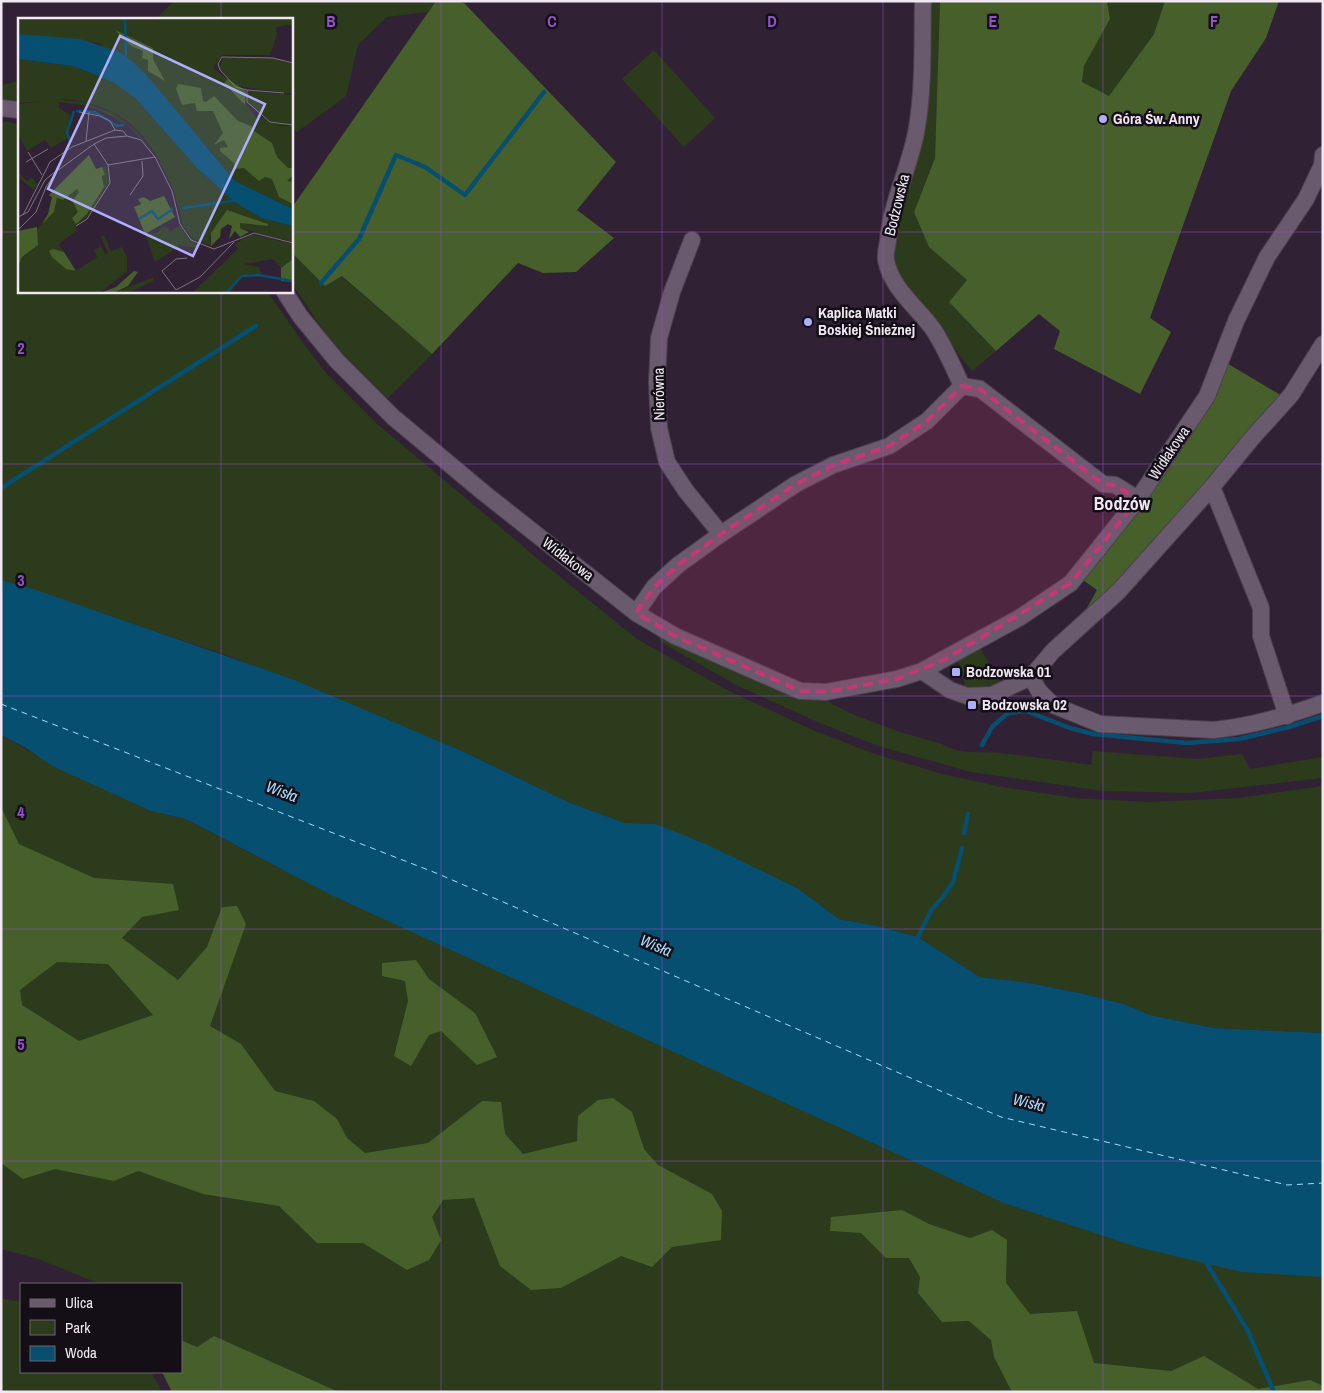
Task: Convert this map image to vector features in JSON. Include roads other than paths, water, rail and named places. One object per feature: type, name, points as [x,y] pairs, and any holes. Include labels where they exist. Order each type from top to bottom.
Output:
[{"type":"street","name":"Bodzowska","points":[[923,1],[923,62],[917,128],[889,224],[886,260],[895,283],[932,328],[947,353],[962,386]]},
{"type":"street","points":[[1,108],[18,110]]},
{"type":"street","name":"Widłakowa","points":[[285,292],[300,316],[337,361],[393,417],[484,493],[636,612],[675,636],[800,691],[826,692],[890,681],[922,671],[1019,618],[1071,583],[1138,499],[1207,396],[1240,313],[1267,258],[1306,199],[1322,164],[1323,156]]},
{"type":"street","name":"Nierówna","points":[[692,240],[672,292],[659,338],[657,382],[659,428],[668,462],[686,491],[721,534]]},
{"type":"street","points":[[922,671],[950,690],[967,696],[992,696],[1031,677],[1053,651],[1119,592],[1212,487],[1291,395],[1323,344]]},
{"type":"street","points":[[636,612],[654,587],[672,570],[721,534],[796,484],[832,465],[889,446],[927,421],[962,386],[980,389],[1103,484],[1116,484],[1138,499]]},
{"type":"street","points":[[1212,487],[1261,608],[1262,636],[1287,716]]},
{"type":"street","points":[[1031,677],[1039,691],[1053,705],[1100,724],[1214,730],[1287,716],[1323,703]]},
{"type":"water","name":"Wisła","points":[[1,580],[36,590],[292,679],[464,752],[568,802],[625,823],[656,824],[708,845],[797,888],[839,919],[877,926],[918,937],[980,977],[1030,983],[1084,994],[1124,1004],[1150,1015],[1214,1028],[1323,1033],[1323,1277],[1242,1272],[1137,1247],[1004,1203],[331,895],[186,819],[151,811],[52,766],[26,748],[1,735]]},
{"type":"waterway","points":[[321,283],[359,239],[396,155],[425,167],[465,195],[544,92]]},
{"type":"waterway","points":[[1,488],[256,326]]},
{"type":"waterway","points":[[982,745],[992,727],[1008,713],[1026,711],[1070,728],[1093,734],[1187,743],[1239,739],[1289,727],[1323,716]]},
{"type":"waterway","points":[[964,833],[968,814]]},
{"type":"waterway","points":[[918,937],[932,909],[953,882],[962,848]]},
{"type":"waterway","points":[[1207,1264],[1248,1331],[1274,1392]]},
{"type":"place","name":"Góra Św. Anny","points":[[1103,119]]},
{"type":"place","name":"Kaplica Matki Boskiej Śnieżnej","points":[[808,322]]},
{"type":"place","name":"Bodzowska 01","points":[[956,672]]},
{"type":"place","name":"Bodzowska 02","points":[[972,705]]},
{"type":"district","name":"Bodzów","points":[[1122,504]]}]
